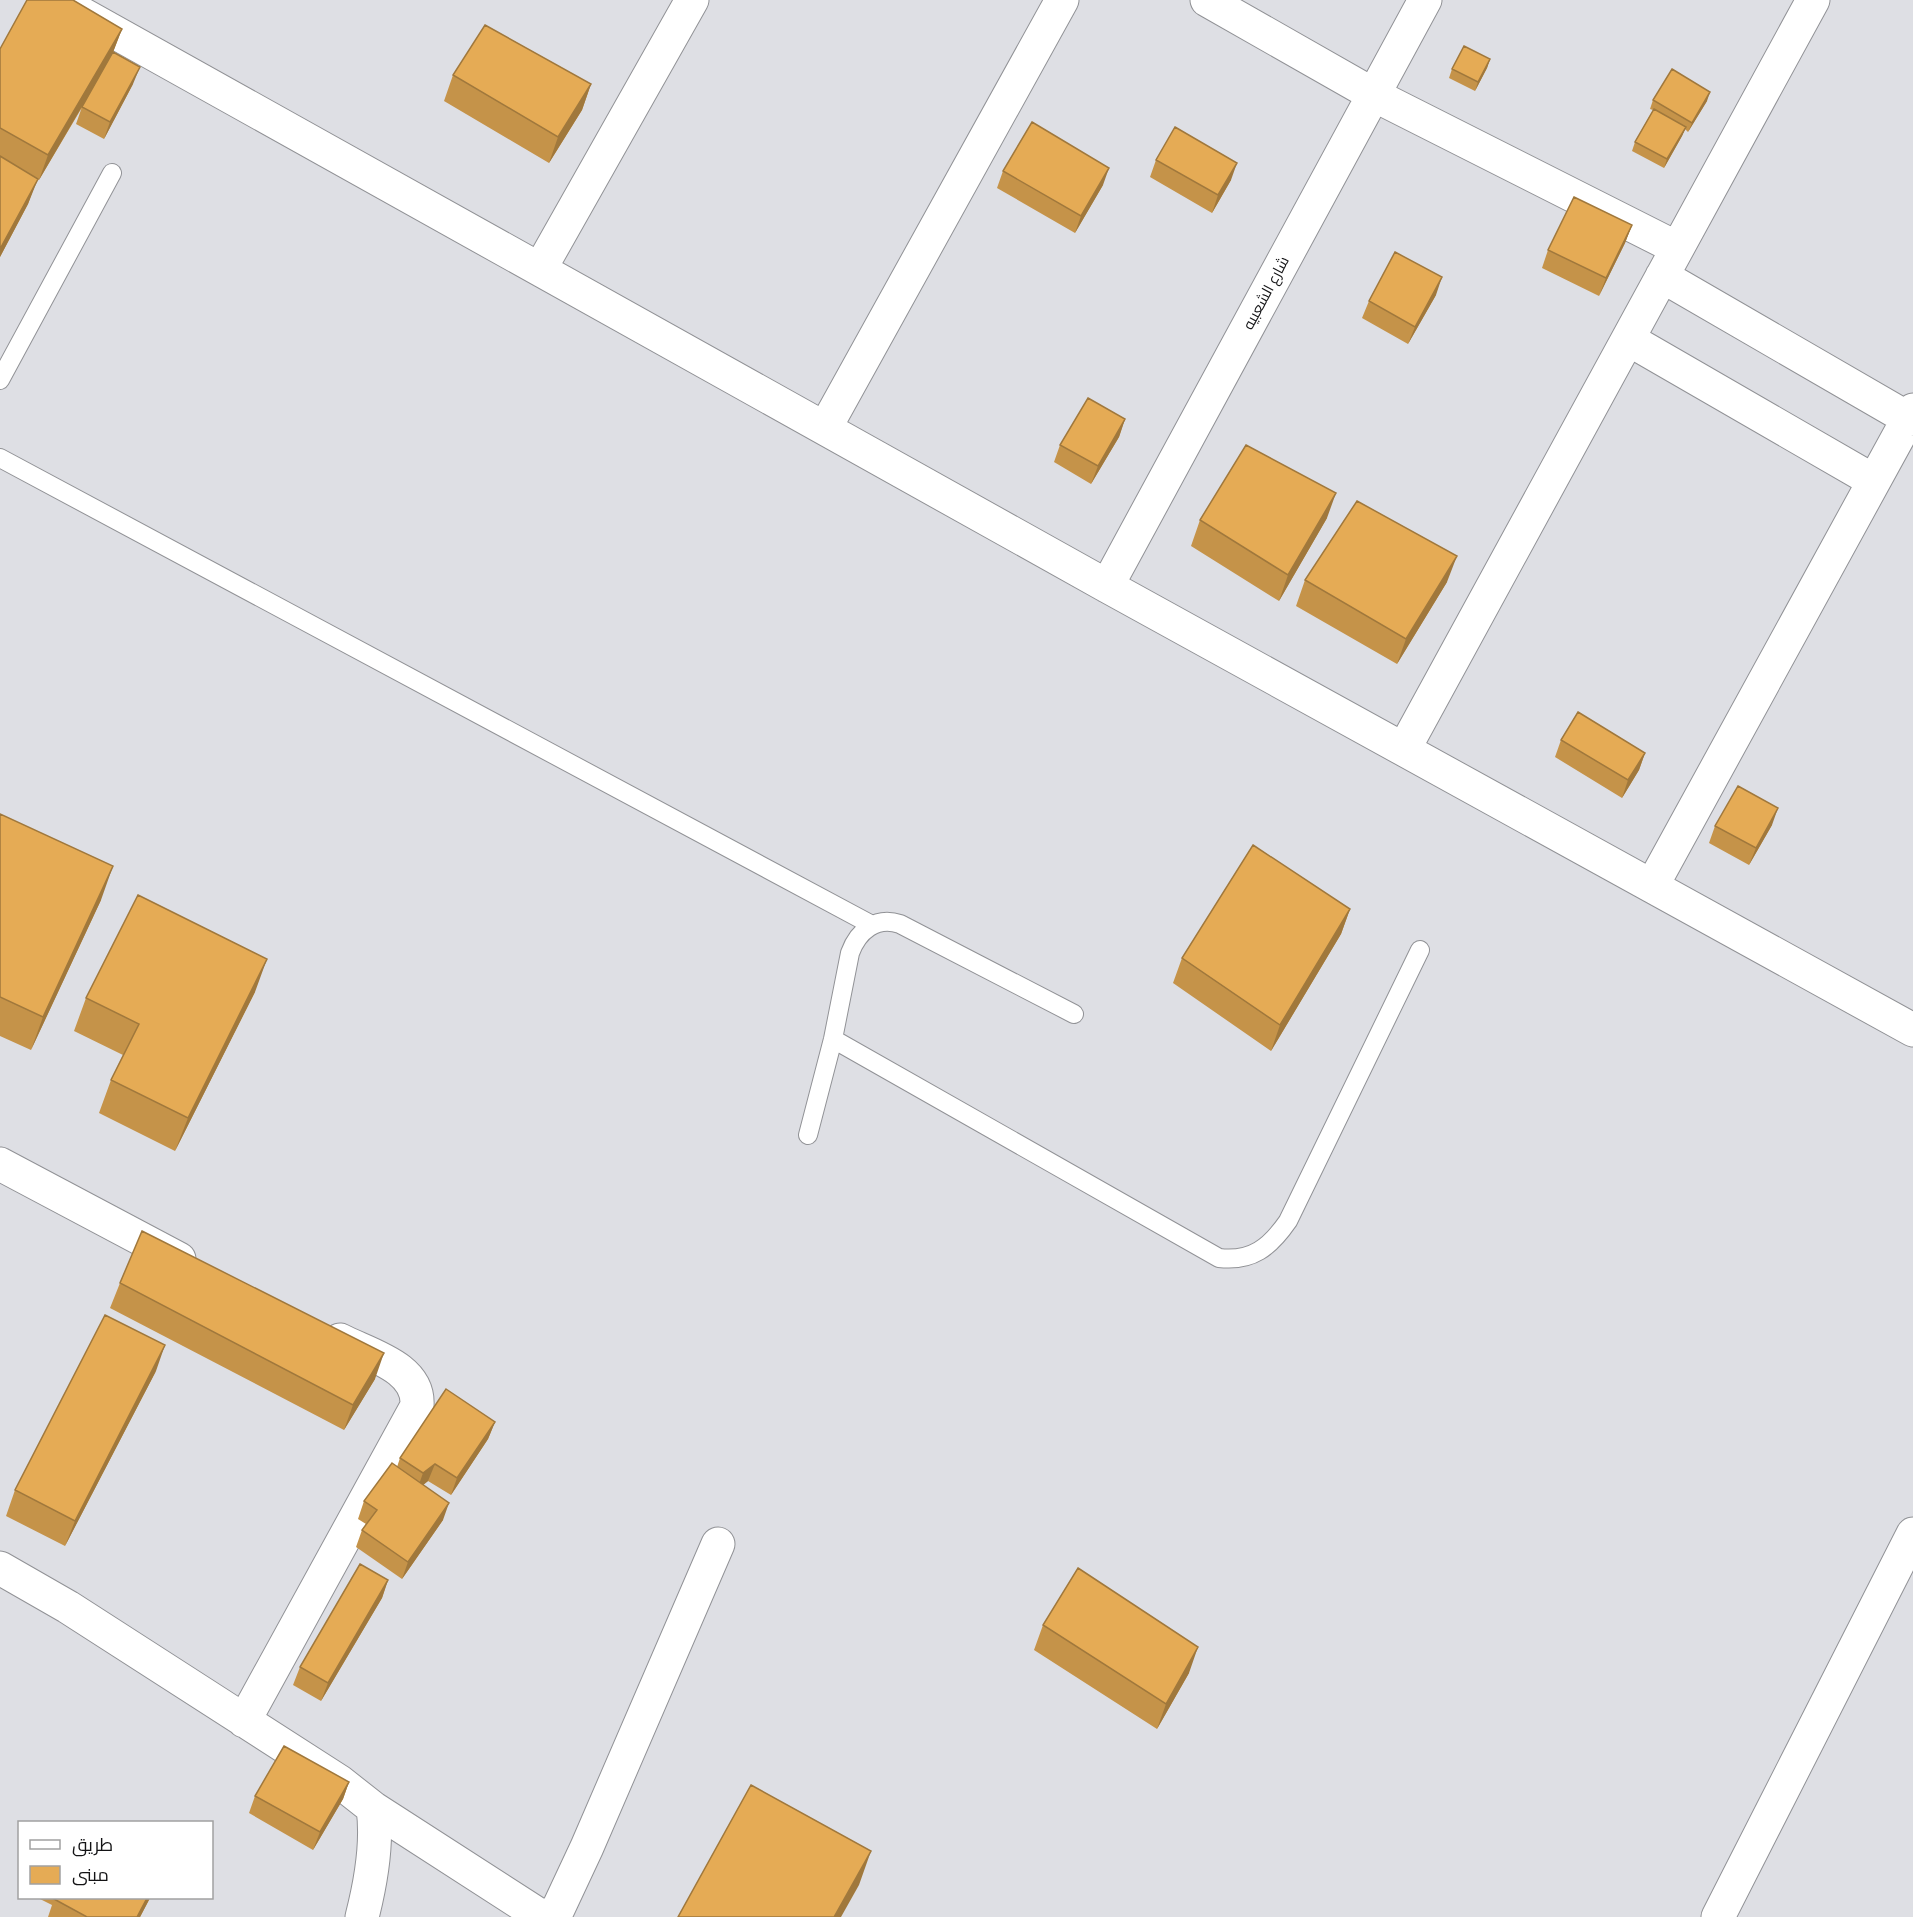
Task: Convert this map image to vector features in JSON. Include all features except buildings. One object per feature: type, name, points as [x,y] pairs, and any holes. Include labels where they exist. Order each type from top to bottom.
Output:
[{"type":"street","points":[[57,0],[1107,586],[1652,886],[1911,1024]]},
{"type":"street","points":[[540,269],[692,0]]},
{"type":"street","points":[[825,428],[1062,0]]},
{"type":"street","points":[[1207,0],[1670,262],[1911,414],[1652,886]]},
{"type":"street","name":"شارع الشعبيه","points":[[1107,586],[1425,0]]},
{"type":"street","points":[[1404,749],[1813,0]]},
{"type":"street","points":[[1628,339],[1874,481]]},
{"type":"street","points":[[0,1164],[204,1272]]},
{"type":"street","points":[[244,1720],[417,1406],[415,1385],[401,1371],[318,1329]]},
{"type":"street","points":[[1719,1916],[1905,1569],[1913,1534]]},
{"type":"street","points":[[0,1568],[68,1606],[340,1782],[373,1808],[538,1915],[550,1915],[558,1909],[587,1846],[718,1544]]},
{"type":"street","points":[[362,1917],[370,1887],[376,1826],[373,1808]]},
{"type":"lane","points":[[0,380],[112,173]]},
{"type":"lane","points":[[0,458],[872,925]]},
{"type":"lane","points":[[808,1135],[833,1039],[852,946],[855,940],[872,925],[890,921],[900,924],[1074,1014]]},
{"type":"lane","points":[[833,1039],[1219,1258],[1242,1259],[1270,1245],[1288,1221],[1420,950]]}]
